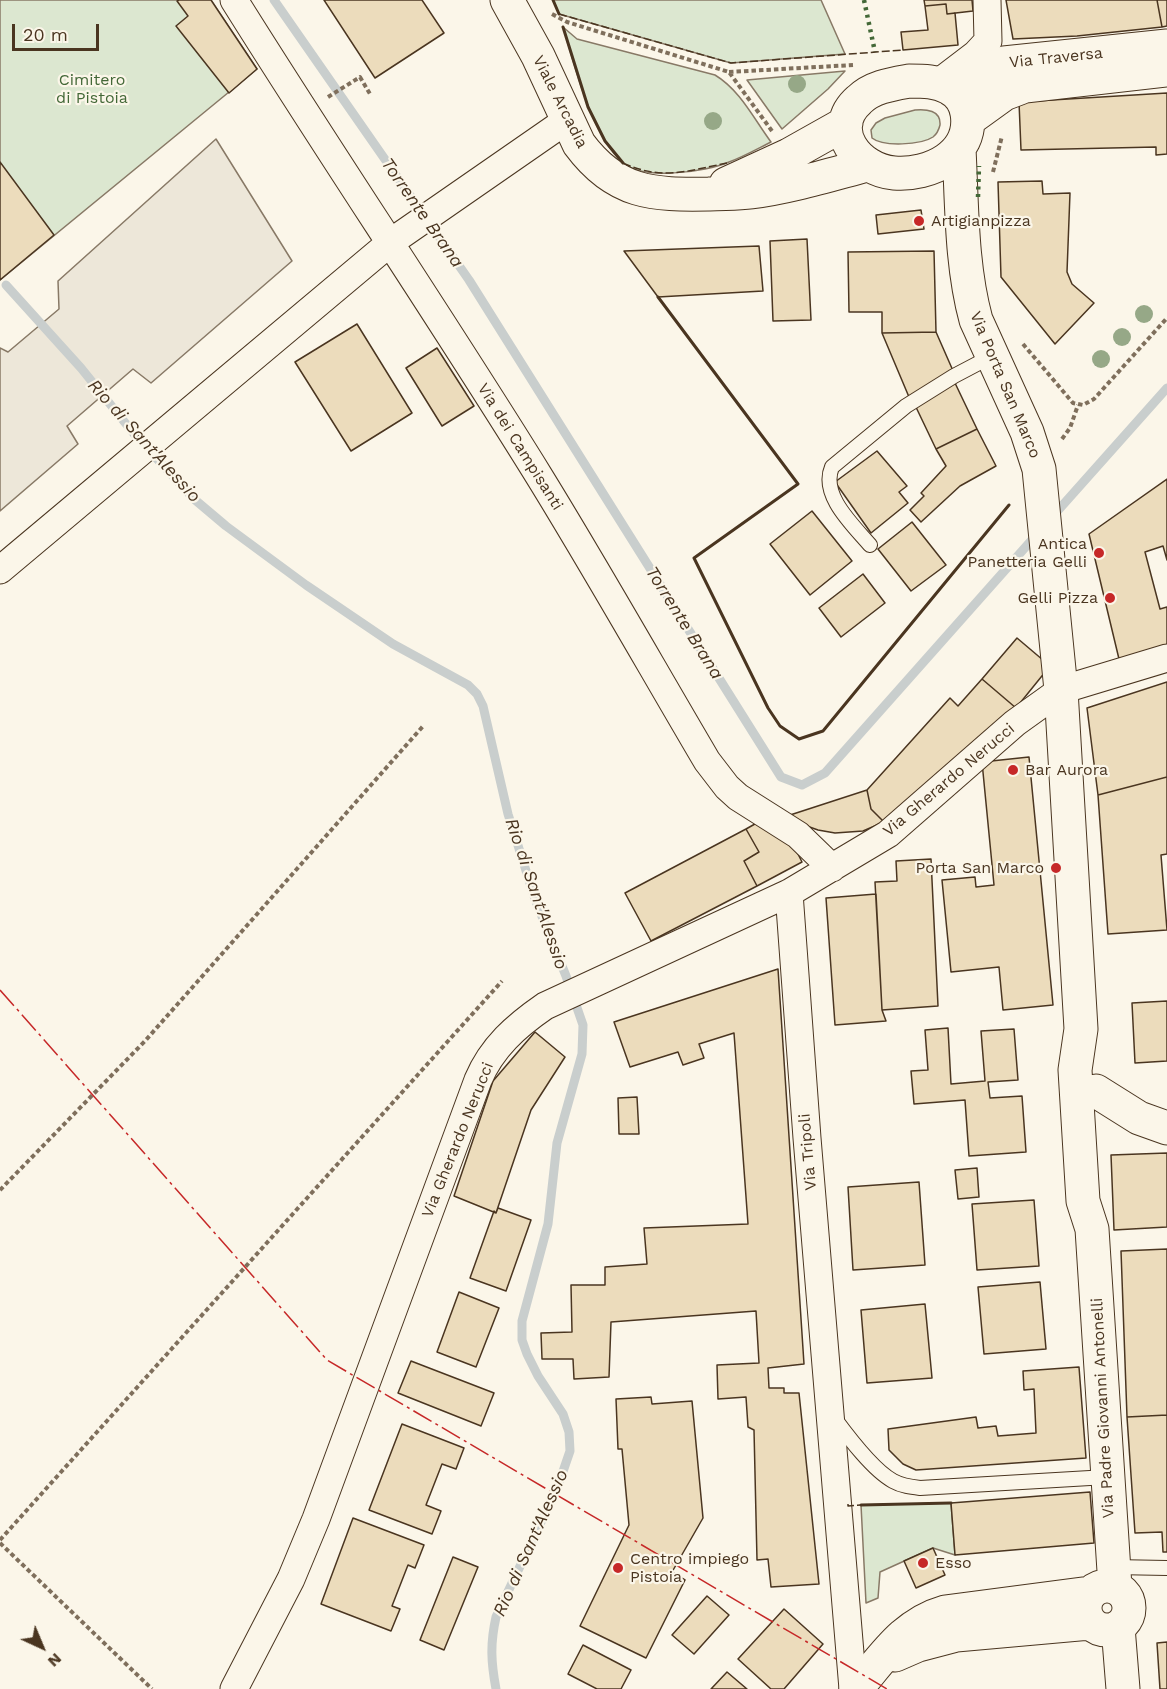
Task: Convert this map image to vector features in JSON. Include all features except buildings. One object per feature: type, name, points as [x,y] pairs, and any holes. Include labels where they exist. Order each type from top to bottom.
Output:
[{"type":"street","name":"Via dei Campisanti","points":[[234,0],[306,116],[398,237],[707,761],[727,787],[738,797],[798,835],[832,868]]},
{"type":"street","name":"Viale Arcadia","points":[[507,0],[538,56],[556,128],[579,144],[589,157],[616,179],[635,188],[669,195],[749,192],[867,165]]},
{"type":"street","points":[[944,86],[988,41],[987,0]]},
{"type":"street","name":"Via Traversa","points":[[944,86],[1004,63],[1167,46]]},
{"type":"street","name":"Via Traversa","points":[[963,134],[1004,94],[1025,86],[1167,70]]},
{"type":"street","points":[[909,81],[944,86],[959,94],[963,102],[963,134],[941,164],[919,172],[880,171],[867,165],[851,150],[846,134],[846,123],[857,101],[876,89],[909,81]]},
{"type":"street","name":"Viale Arcadia","points":[[702,194],[789,155],[846,123]]},
{"type":"street","points":[[0,570],[398,237],[556,128]]},
{"type":"street","name":"Via Porta San Marco","points":[[963,134],[966,259],[971,302],[976,320],[1004,346],[1027,432],[1040,469],[1061,690]]},
{"type":"street","name":"Via Porta San Marco","points":[[930,169],[966,259]]},
{"type":"street","name":"Via Gherardo Nerucci","points":[[234,1689],[291,1579],[483,1068],[492,1053],[520,1023],[545,1006],[789,893],[888,834],[1015,723],[1061,690],[1167,658]]},
{"type":"street","points":[[1061,690],[1081,1029],[1075,1070],[1083,1201],[1092,1229]]},
{"type":"street","name":"Via Tripoli","points":[[789,893],[854,1689]]},
{"type":"street","points":[[1081,1029],[1095,1071],[1102,1199],[1092,1229]]},
{"type":"street","points":[[1096,1091],[1139,1118],[1167,1128]]},
{"type":"street","name":"Via Padre Giovanni Antonelli","points":[[1092,1229],[1107,1477],[1105,1599],[1123,1689]]},
{"type":"street","points":[[854,1689],[880,1662],[918,1646],[1105,1599]]},
{"type":"lane","points":[[870,545],[838,505],[828,476],[832,467],[906,406],[1004,346]]},
{"type":"lane","points":[[830,1411],[879,1471],[905,1486],[920,1488],[1107,1477]]},
{"type":"lane","points":[[1105,1599],[1167,1568]]},
{"type":"path","points":[[549,10],[557,18],[567,22],[729,72],[854,65]]},
{"type":"path","points":[[729,72],[777,137]]},
{"type":"path","points":[[324,99],[360,77],[370,94]]},
{"type":"path","points":[[1004,346],[1073,403],[1083,405],[1094,399],[1167,318]]},
{"type":"path","points":[[0,1190],[145,1041],[424,725]]},
{"type":"path","points":[[152,1689],[0,1541],[502,981]]},
{"type":"green space","name":"Cimitero di Pistoia","points":[[0,0],[211,0],[257,69],[0,280]]},
{"type":"green space","points":[[553,0],[821,0],[845,54],[731,63],[559,14]]},
{"type":"green space","points":[[563,27],[577,39],[715,75],[739,97],[771,142],[734,160],[705,169],[658,173],[631,168],[622,162],[601,134],[585,99]]},
{"type":"green space","points":[[845,71],[782,129],[747,80]]},
{"type":"green space","points":[[915,110],[928,110],[938,116],[940,125],[933,137],[920,142],[902,144],[884,143],[872,138],[871,130],[876,123],[885,118]]},
{"type":"green space","points":[[951,1503],[955,1555],[933,1548],[880,1572],[878,1598],[866,1603],[861,1505]]},
{"type":"shaded area","points":[[216,139],[292,261],[151,383],[133,369],[67,426],[78,444],[0,511],[0,348],[8,352],[59,309],[58,281]]},
{"type":"waterway","name":"Torrente Brana","points":[[274,0],[469,280],[781,777],[802,785],[825,773],[1038,533]]},
{"type":"waterway","name":"Rio di Sant'Alessio","points":[[6,285],[81,368],[135,435],[194,499],[226,526],[306,585],[393,644],[468,685],[477,694],[483,706],[508,814],[535,899],[583,1025],[582,1054],[557,1143],[548,1224],[522,1321],[522,1340],[527,1354],[538,1376],[563,1414],[569,1432],[570,1451],[558,1486],[496,1617],[492,1653],[496,1689]]},
{"type":"waterway","name":"Torrente Brana","points":[[1053,516],[1167,388]]},
{"type":"hedge","points":[[864,0],[875,52]]},
{"type":"hedge","points":[[978,197],[979,166]]},
{"type":"fence","points":[[559,14],[731,63],[903,50]]},
{"type":"fence","points":[[623,163],[650,172],[663,173],[675,173],[727,163]]},
{"type":"fence","points":[[848,1504],[848,1506],[861,1505]]},
{"type":"wall","points":[[553,0],[559,14]]},
{"type":"wall","points":[[563,27],[588,107],[605,141],[623,163]]},
{"type":"wall","points":[[658,297],[798,484],[694,558],[768,708],[780,726],[799,739],[823,731],[1009,505]]},
{"type":"wall","points":[[861,1505],[951,1503]]},
{"type":"power","points":[[0,990],[327,1360],[887,1689]]},
{"type":"place","name":"Artigianpizza","points":[[919,221]]},
{"type":"place","name":"Antica Panetteria Gelli","points":[[1099,553]]},
{"type":"place","name":"Gelli Pizza","points":[[1110,598]]},
{"type":"place","name":"Bar Aurora","points":[[1013,770]]},
{"type":"place","name":"Porta San Marco","points":[[1056,868]]},
{"type":"place","name":"Esso","points":[[923,1563]]},
{"type":"place","name":"Centro impiego Pistoia","points":[[618,1568]]}]
